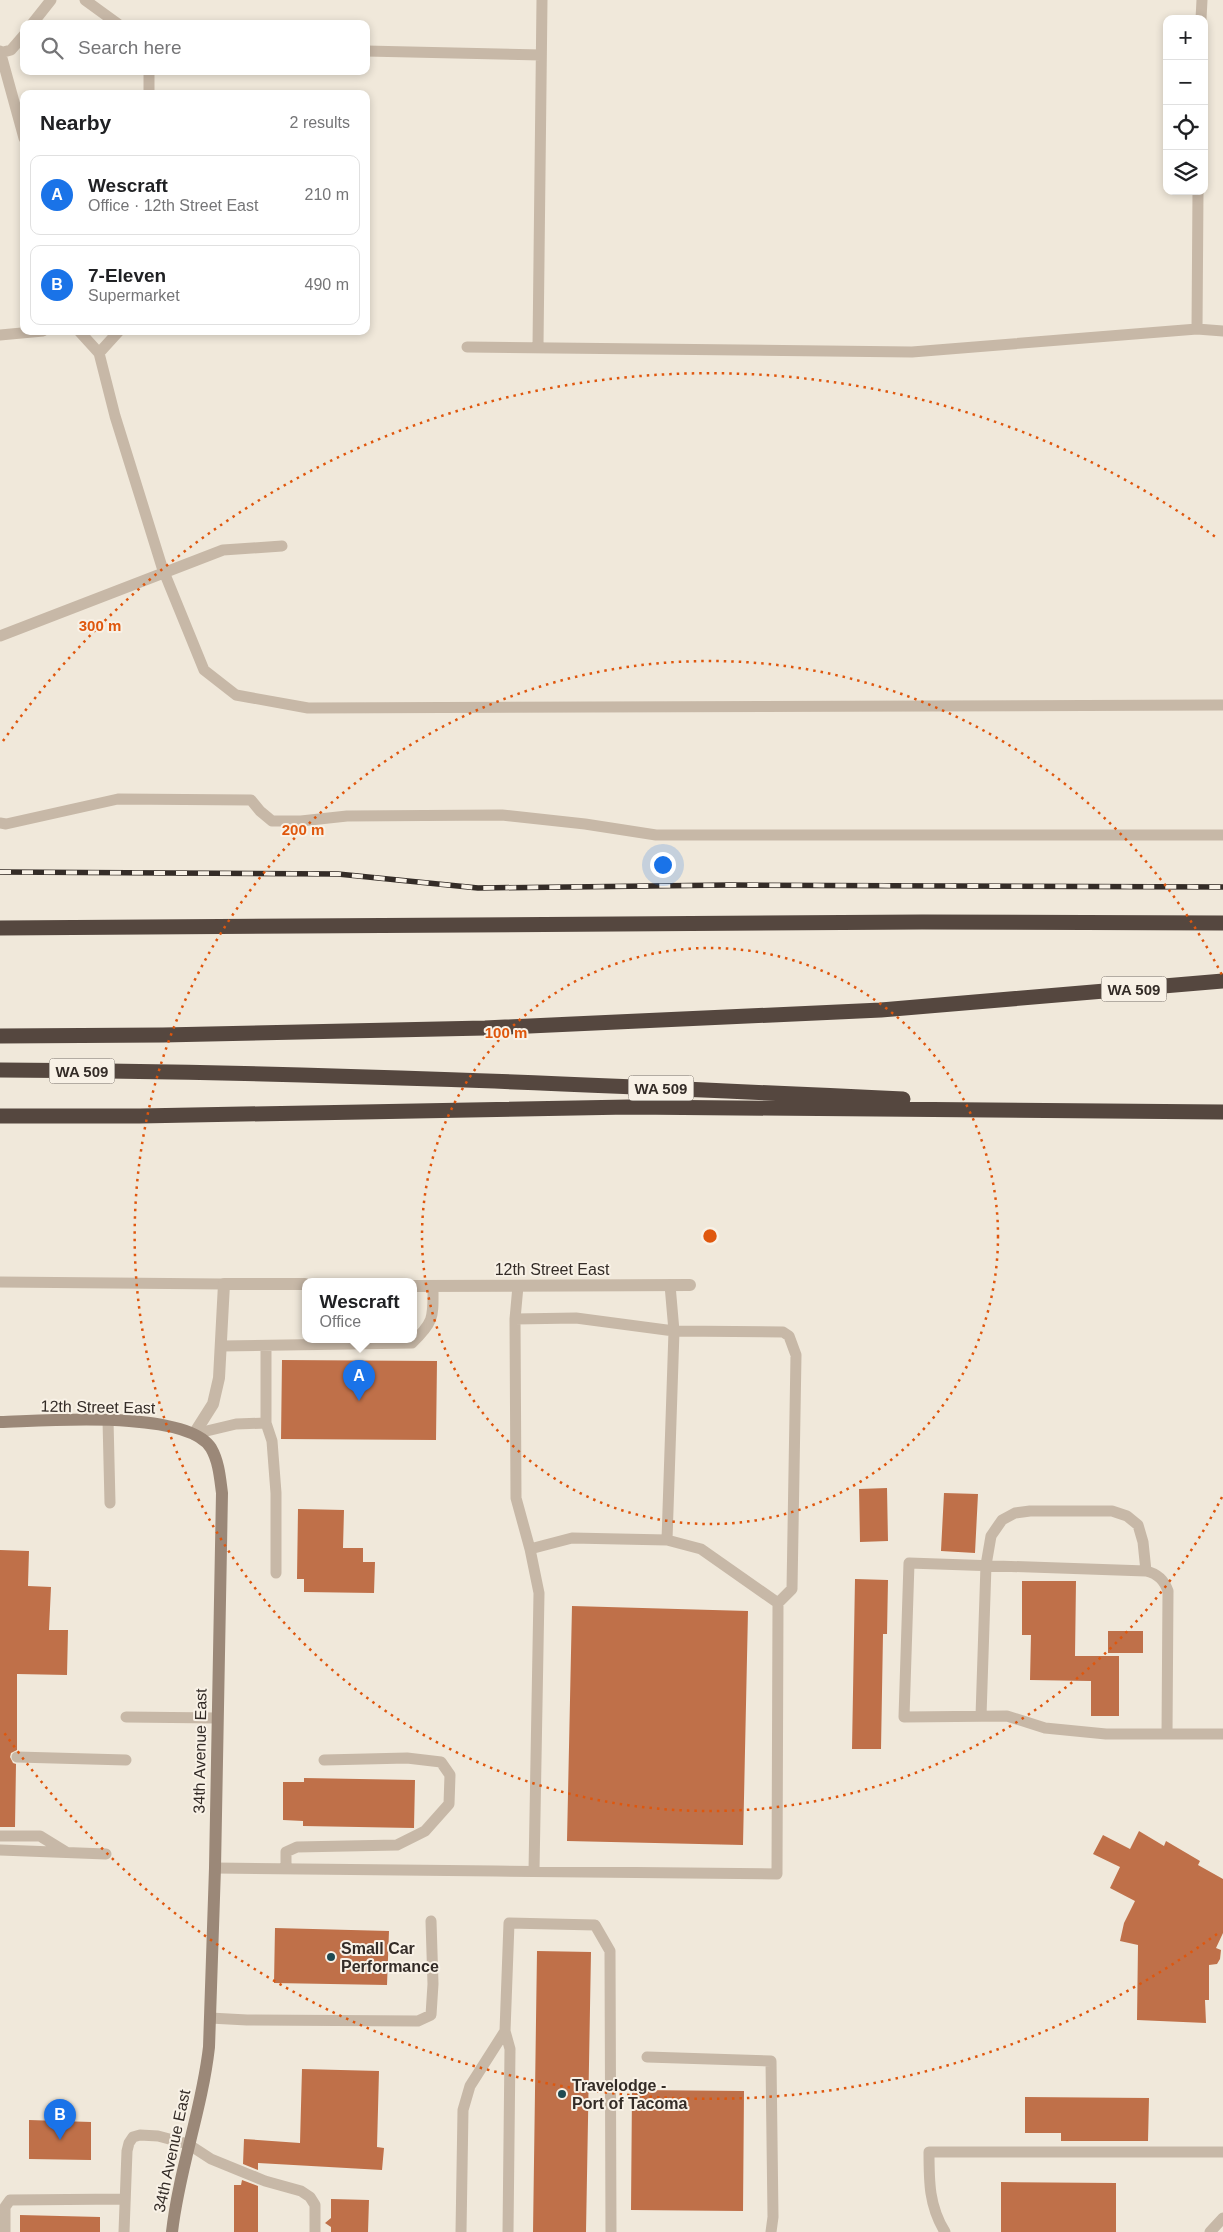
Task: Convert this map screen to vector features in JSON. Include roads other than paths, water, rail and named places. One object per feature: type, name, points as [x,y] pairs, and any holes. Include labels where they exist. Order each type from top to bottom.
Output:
[{"type":"highway","points":[[0,928],[912,922],[1223,923]]},
{"type":"highway","name":"WA 509","points":[[0,1036],[163,1036],[485,1028],[881,1010],[1223,981]]},
{"type":"highway","name":"WA 509","points":[[0,1070],[164,1071],[545,1083],[1158,1111],[1223,1112]]},
{"type":"highway","points":[[0,1116],[150,1116],[629,1107],[1158,1111]]},
{"type":"street","points":[[194,1434],[213,1404],[219,1378],[224,1284],[302,1284]]},
{"type":"street","name":"12th Street East","points":[[417,1286],[690,1286]]},
{"type":"street","name":"12th Street East","points":[[0,1422],[108,1420],[173,1426],[194,1434]]},
{"type":"street","name":"34th Avenue East","points":[[172,2231],[179,2180],[206,2075],[210,2018],[215,1868],[222,1493],[219,1466],[210,1447],[194,1434]]},
{"type":"lane","points":[[35,20],[51,0]]},
{"type":"lane","points":[[85,0],[112,20]]},
{"type":"lane","points":[[538,346],[542,0]]},
{"type":"lane","points":[[1201,15],[1202,0]]},
{"type":"lane","points":[[20,40],[11,50],[0,52],[20,124]]},
{"type":"lane","points":[[370,50],[541,55]]},
{"type":"lane","points":[[149,75],[149,90]]},
{"type":"lane","points":[[1197,329],[1198,195]]},
{"type":"lane","points":[[467,347],[538,346],[912,352],[1197,329],[1223,331]]},
{"type":"lane","points":[[0,335],[20,333]]},
{"type":"lane","points":[[83,335],[99,353],[115,416],[164,573],[204,670],[236,695],[308,708],[1223,705]]},
{"type":"lane","points":[[99,353],[115,335]]},
{"type":"lane","points":[[0,636],[223,550],[282,546]]},
{"type":"lane","points":[[0,823],[6,824],[118,799],[251,800],[272,821],[301,821],[346,816],[502,815],[585,824],[656,835],[1223,835]]},
{"type":"lane","points":[[0,1282],[224,1284]]},
{"type":"lane","points":[[417,1338],[427,1328],[433,1315],[432,1286]]},
{"type":"lane","points":[[518,1286],[515,1319],[516,1498],[530,1548],[538,1593],[534,1871]]},
{"type":"lane","points":[[667,1540],[674,1331],[670,1286]]},
{"type":"lane","points":[[215,1868],[777,1874],[778,1603],[792,1590],[796,1356],[789,1336],[783,1332],[674,1331],[576,1318],[515,1319]]},
{"type":"lane","points":[[221,1346],[412,1343]]},
{"type":"lane","points":[[266,1346],[266,1423],[272,1442],[275,1469],[276,1573]]},
{"type":"lane","points":[[108,1420],[110,1502]]},
{"type":"lane","points":[[194,1434],[236,1424],[266,1423]]},
{"type":"lane","points":[[981,1716],[986,1565],[991,1536],[1002,1520],[1015,1513],[1030,1510],[1112,1512],[1127,1516],[1138,1525],[1143,1542],[1146,1571]]},
{"type":"lane","points":[[530,1548],[572,1538],[667,1540],[701,1548],[778,1603]]},
{"type":"lane","points":[[1167,1734],[1168,1591],[1165,1582],[1155,1574],[1146,1571],[909,1563],[904,1717],[1007,1716],[1045,1728],[1106,1734],[1167,1734],[1223,1734]]},
{"type":"lane","points":[[126,1717],[217,1718]]},
{"type":"lane","points":[[17,1757],[126,1760]]},
{"type":"lane","points":[[286,1868],[286,1852],[297,1847],[398,1845],[425,1831],[449,1804],[450,1775],[441,1762],[407,1758],[324,1760]]},
{"type":"lane","points":[[0,1836],[40,1836],[68,1852]]},
{"type":"lane","points":[[0,1850],[106,1854]]},
{"type":"lane","points":[[210,2018],[418,2021],[431,2015],[433,1984],[431,1921]]},
{"type":"lane","points":[[508,2232],[510,2049],[505,2031],[509,1923],[595,1925],[610,1951],[611,2232]]},
{"type":"lane","points":[[461,2232],[463,2110],[470,2086],[505,2031]]},
{"type":"lane","points":[[646,2058],[771,2061],[773,2217],[771,2232]]},
{"type":"lane","points":[[124,2232],[127,2151],[129,2143],[133,2137],[140,2134],[149,2134],[188,2144],[211,2159],[265,2181],[301,2191],[310,2197],[315,2205],[316,2232]]},
{"type":"lane","points":[[945,2232],[938,2220],[928,2187],[929,2152],[1223,2152]]},
{"type":"lane","points":[[5,2232],[5,2207],[10,2200],[125,2199]]},
{"type":"lane","points":[[1210,2232],[1223,2218]]},
{"type":"railway","points":[[0,872],[338,874],[478,888],[730,885],[1223,887]]},
{"type":"place","name":"Wescraft","points":[[359,1401]]},
{"type":"place","name":"Small Car Performance","points":[[331,1957]]},
{"type":"place","name":"Travelodge - Port of Tacoma","points":[[562,2094]]},
{"type":"place","name":"7-Eleven","points":[[60,2140]]}]
